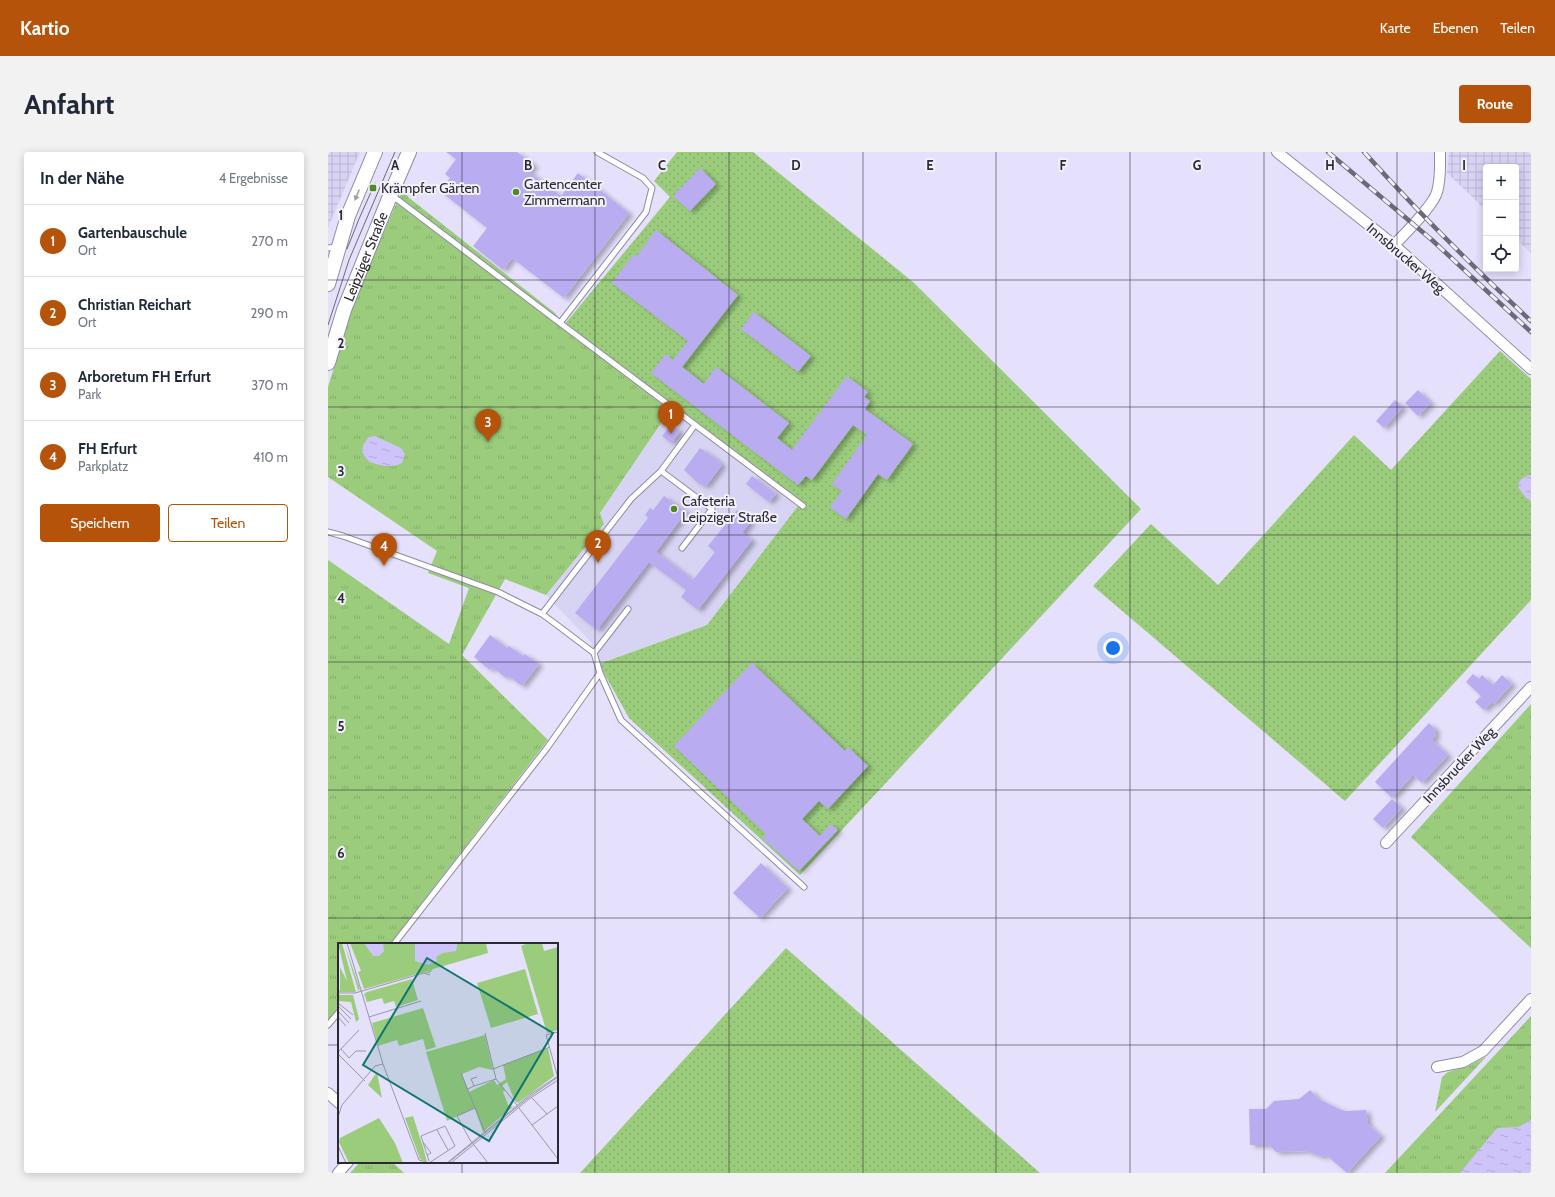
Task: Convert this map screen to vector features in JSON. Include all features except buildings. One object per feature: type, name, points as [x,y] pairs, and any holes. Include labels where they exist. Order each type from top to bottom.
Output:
[{"type":"main road","name":"Leipziger Straße","points":[[328,284],[333,247],[375,152]]},
{"type":"main road","name":"Leipziger Straße","points":[[328,363],[344,310],[409,152]]},
{"type":"street","name":"Innsbrucker Weg","points":[[1277,152],[1394,245],[1531,369]]},
{"type":"street","points":[[1394,245],[1427,208],[1437,194],[1440,171],[1440,152]]},
{"type":"street","name":"Innsbrucker Weg","points":[[1386,843],[1531,687]]},
{"type":"street","points":[[1437,1067],[1463,1062],[1483,1050],[1531,999]]},
{"type":"street","points":[[328,1093],[338,1102]]},
{"type":"street","points":[[338,1173],[347,1163]]},
{"type":"lane","points":[[560,323],[646,212],[652,188],[643,178],[597,152]]},
{"type":"lane","points":[[390,196],[398,200],[803,506]]},
{"type":"lane","points":[[542,614],[631,500],[661,471],[695,425]]},
{"type":"lane","points":[[661,471],[712,509],[682,548]]},
{"type":"lane","points":[[328,532],[343,536],[498,592],[542,614],[594,653],[600,673],[621,720],[804,887]]},
{"type":"lane","points":[[594,653],[628,608]]},
{"type":"lane","points":[[395,943],[547,748],[600,673]]},
{"type":"lane","points":[[328,1025],[338,1013]]},
{"type":"shaded area","points":[[328,152],[360,152],[328,228]]},
{"type":"shaded area","points":[[1449,152],[1531,152],[1531,253],[1519,242],[1519,164],[1483,164],[1483,207],[1447,173]]},
{"type":"shaded area","points":[[672,407],[798,506],[707,625],[599,664],[590,641],[546,595],[604,524],[600,513]]},
{"type":"green space","points":[[677,152],[753,152],[913,282],[1141,509],[800,875],[629,718],[599,664],[707,625],[798,506],[564,325],[670,197],[654,181]]},
{"type":"green space","points":[[403,188],[408,197],[555,313],[564,325],[672,407],[600,513],[604,524],[546,595],[505,579],[462,655],[548,740],[391,943],[338,943],[338,1010],[328,1023],[328,560],[449,644],[469,588],[428,573],[437,551],[328,477],[328,387],[356,296]]},
{"type":"green space","points":[[1500,351],[1531,379],[1531,600],[1345,801],[1093,586],[1151,524],[1218,585],[1354,435],[1391,470]]},
{"type":"green space","points":[[1531,704],[1531,948],[1411,837]]},
{"type":"green space","points":[[786,948],[1040,1173],[580,1173]]},
{"type":"green space","points":[[1531,1016],[1531,1173],[1385,1173]]},
{"type":"green space","points":[[1486,1057],[1435,1112],[1442,1077],[1448,1072],[1466,1067]]},
{"type":"green space","points":[[359,1163],[393,1163],[404,1173],[350,1173]]},
{"type":"water","points":[[375,436],[401,448],[405,454],[402,463],[395,466],[386,466],[370,462],[368,460],[362,452],[363,445],[369,437]]},
{"type":"water","points":[[1528,475],[1531,475],[1531,501],[1526,498],[1518,487],[1520,480]]},
{"type":"water","points":[[1531,1120],[1531,1173],[1460,1173],[1497,1128],[1518,1127]]},
{"type":"tram line","points":[[328,325],[349,260],[395,152]]},
{"type":"tram line","points":[[347,249],[375,183]]},
{"type":"railway","points":[[1328,152],[1432,240],[1531,332]]},
{"type":"railway","points":[[1364,152],[1404,196],[1531,321]]},
{"type":"place","name":"Krämpfer Gärten","points":[[373,188]]},
{"type":"place","name":"Gartencenter Zimmermann","points":[[516,192]]},
{"type":"place","name":"Gartenbauschule","points":[[671,434]]},
{"type":"place","name":"Arboretum FH Erfurt","points":[[488,442]]},
{"type":"place","name":"Cafeteria Leipziger Straße","points":[[674,509]]},
{"type":"place","name":"Christian Reichart","points":[[598,563]]},
{"type":"place","name":"FH Erfurt","points":[[384,566]]}]
